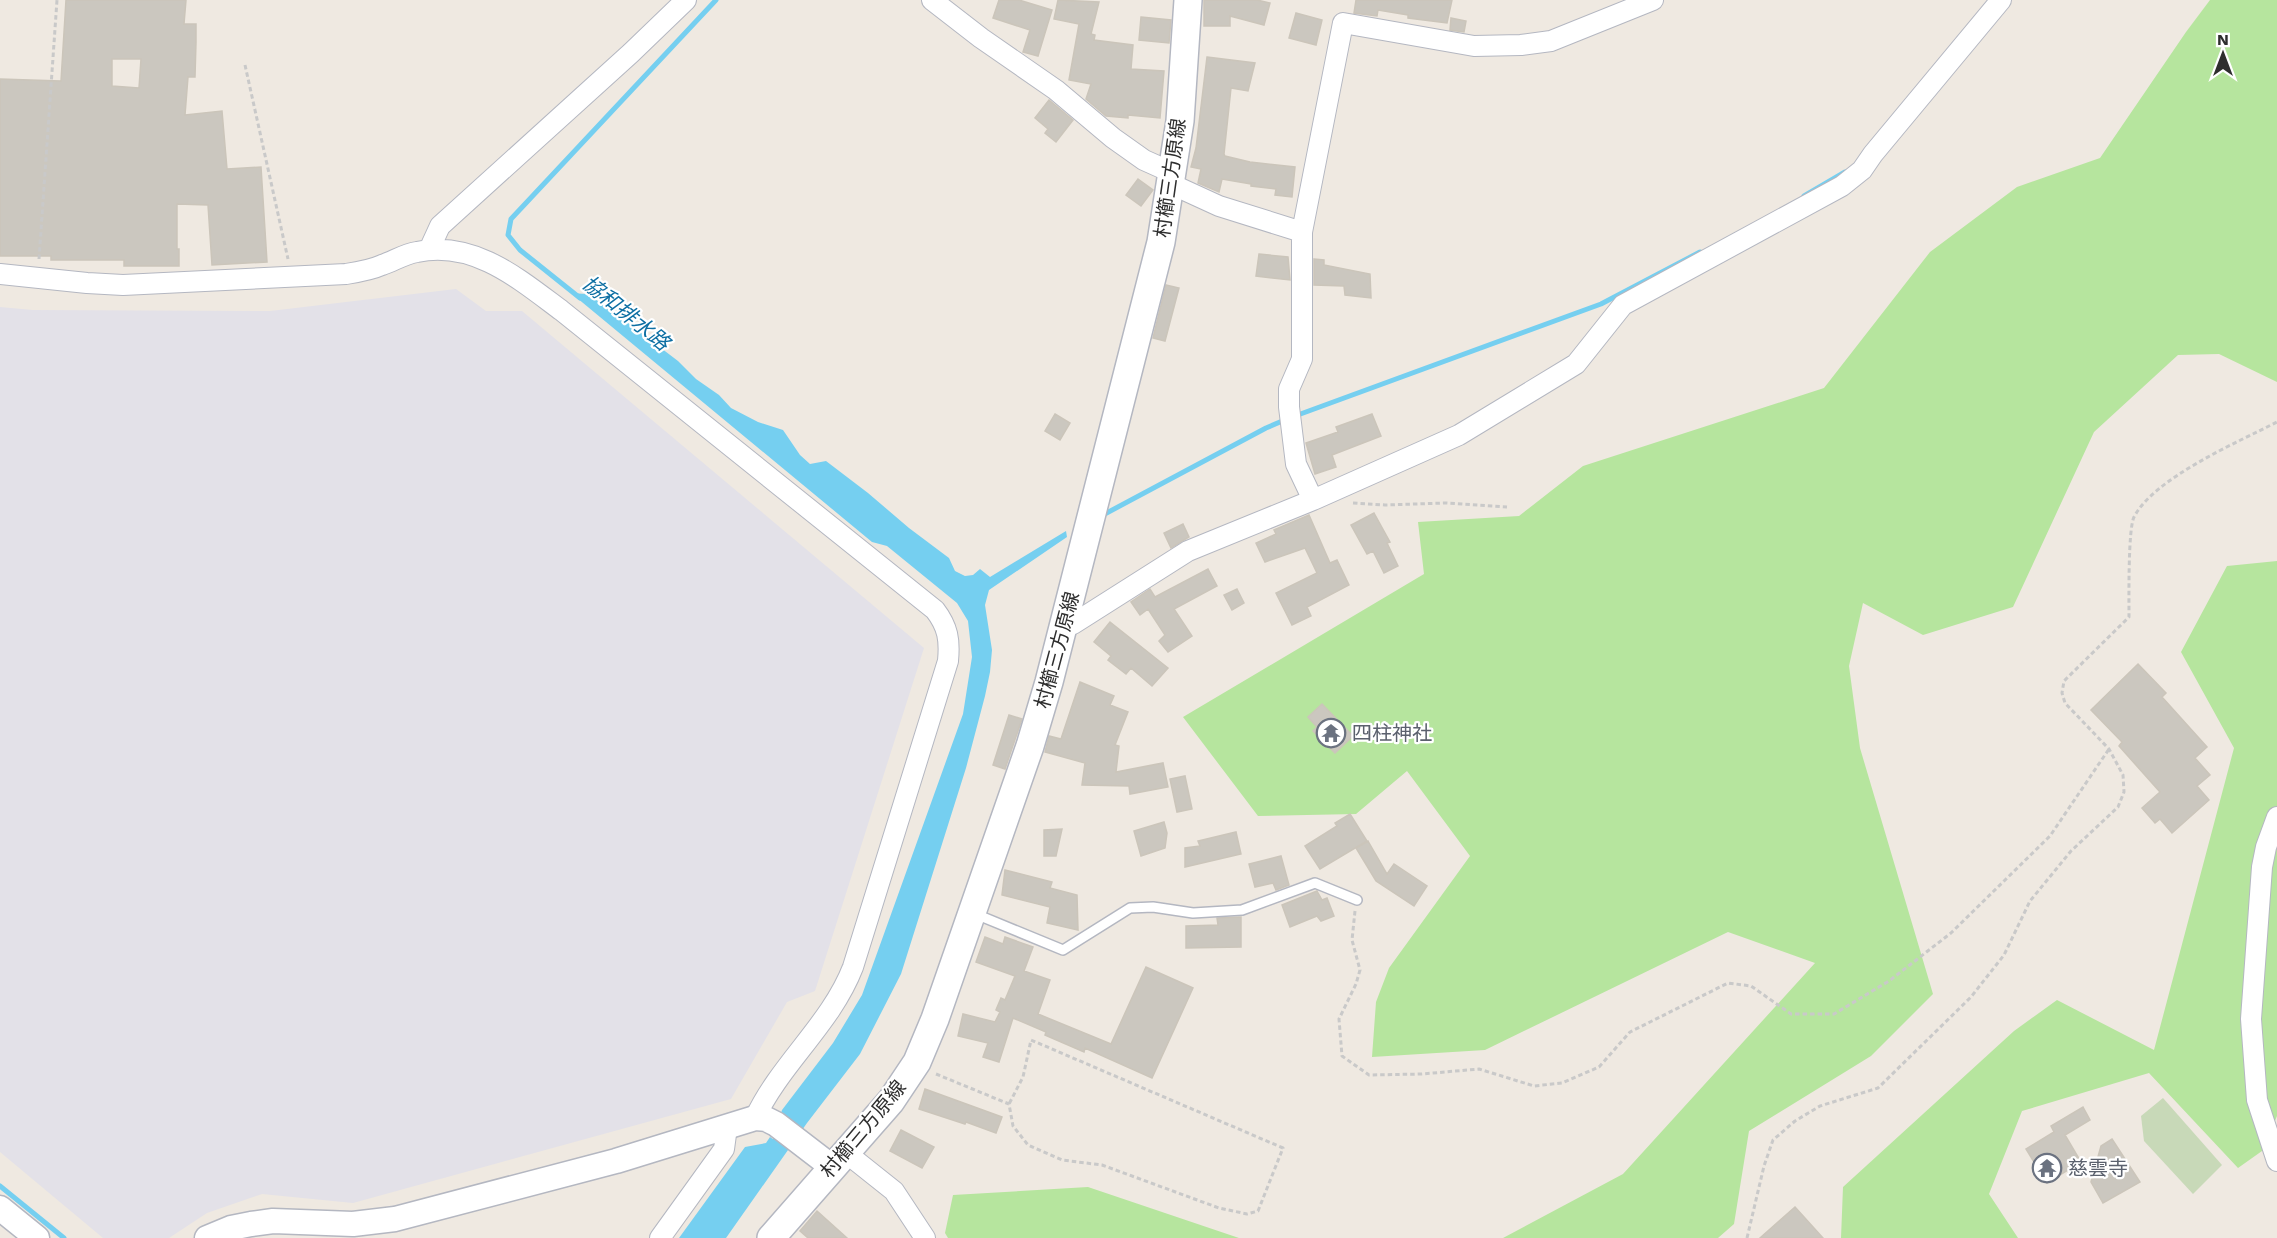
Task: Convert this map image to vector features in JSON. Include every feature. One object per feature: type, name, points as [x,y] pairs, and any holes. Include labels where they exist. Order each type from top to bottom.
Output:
[{"type":"main road","name":"村櫛三方原線","points":[[771,1238],[832,1159],[891,1101],[915,1066],[933,1027],[1030,746],[1153,282],[1180,121],[1188,0]]},
{"type":"street","points":[[429,250],[440,226],[623,61],[686,0]]},
{"type":"street","points":[[932,0],[981,38],[1056,90],[1113,138],[1172,179],[1220,206],[1302,232]]},
{"type":"street","points":[[1313,500],[1296,464],[1289,389],[1302,359],[1302,232],[1342,23],[1474,46],[1521,45],[1551,41],[1653,0]]},
{"type":"street","points":[[1064,624],[1073,624],[1188,551],[1313,500],[1459,435],[1576,364],[1623,305],[1842,186],[1862,170],[2001,0]]},
{"type":"street","points":[[0,274],[105,284],[141,285],[356,273],[405,255],[429,250],[454,250],[478,256],[530,287],[924,601],[943,621],[949,633],[945,676],[849,976],[835,1001],[764,1099],[766,1121]]},
{"type":"street","points":[[2277,817],[2266,847],[2262,867],[2251,1019],[2257,1100],[2277,1161]]},
{"type":"street","points":[[207,1238],[231,1228],[273,1221],[353,1224],[395,1219],[616,1161],[727,1127],[766,1121],[894,1191],[925,1238]]},
{"type":"street","points":[[660,1238],[724,1149],[727,1127]]},
{"type":"street","points":[[0,1208],[37,1238]]},
{"type":"lane","points":[[972,913],[1063,950],[1130,908],[1153,907],[1193,913],[1242,910],[1315,883],[1357,900]]},
{"type":"path","points":[[37,278],[57,0]]},
{"type":"path","points":[[245,65],[290,278]]},
{"type":"path","points":[[1747,1238],[1764,1166],[1773,1140],[1795,1120],[1820,1106],[1878,1088],[1971,997],[2004,955],[2030,901],[2072,851],[2118,807],[2124,792],[2123,775],[2109,748],[2065,703],[2062,693],[2064,681],[2129,617],[2133,519],[2150,495],[2211,454],[2277,422]]},
{"type":"path","points":[[1313,500],[1385,506],[1446,503],[1507,507]]},
{"type":"path","points":[[1357,900],[1352,940],[1360,970],[1356,984],[1339,1019],[1342,1056],[1369,1075],[1422,1074],[1479,1069],[1534,1086],[1562,1083],[1599,1067],[1630,1032],[1728,983],[1751,986],[1791,1014],[1834,1014],[1889,981],[1951,933],[2050,836],[2109,748]]},
{"type":"path","points":[[1031,1040],[1283,1148],[1258,1210],[1247,1214],[1219,1208],[1102,1165],[1062,1160],[1036,1149],[1028,1145],[1013,1126],[1009,1104],[1023,1077],[1031,1040]]},
{"type":"path","points":[[915,1066],[1009,1104]]},
{"type":"shaded area","points":[[456,289],[486,311],[522,311],[924,648],[815,991],[787,1002],[731,1099],[353,1203],[262,1194],[207,1213],[169,1238],[103,1238],[0,1152],[0,307],[33,310],[270,311]]},
{"type":"green space","points":[[2210,0],[2277,0],[2277,382],[2219,354],[2178,355],[2094,432],[2013,607],[1923,635],[1863,603],[1849,666],[1860,748],[1933,994],[1871,1056],[1749,1131],[1734,1224],[1718,1238],[1503,1238],[1623,1174],[1815,963],[1728,932],[1485,1050],[1372,1057],[1376,1002],[1389,968],[1470,856],[1407,771],[1356,814],[1258,816],[1183,717],[1424,574],[1418,522],[1519,516],[1583,466],[1824,388],[1930,252],[2017,187],[2100,158]]},
{"type":"green space","points":[[2277,561],[2277,1116],[2262,1151],[2238,1168],[2149,1073],[2022,1111],[1989,1194],[2018,1238],[1841,1238],[1843,1187],[2014,1031],[2057,1000],[2154,1050],[2234,748],[2181,652],[2227,566]]},
{"type":"green space","points":[[2163,1098],[2222,1165],[2193,1194],[2144,1141],[2141,1116]]},
{"type":"green space","points":[[1088,1187],[1239,1238],[948,1238],[945,1233],[953,1195]]},
{"type":"water","points":[[571,293],[586,294],[603,304],[678,361],[731,408],[758,422],[783,430],[800,455],[810,464],[826,461],[949,558],[955,571],[965,576],[973,575],[980,569],[990,577],[1066,531],[1067,537],[989,590],[985,605],[992,650],[985,696],[966,768],[901,974],[860,1054],[807,1123],[726,1238],[679,1238],[745,1147],[766,1143],[770,1137],[773,1139],[782,1110],[833,1043],[862,995],[963,714],[972,657],[968,621],[957,603],[887,546],[872,542]]},
{"type":"building","points":[[66,0],[186,0],[184,24],[196,24],[196,42],[195,77],[188,77],[185,115],[222,111],[227,169],[261,167],[267,262],[212,265],[208,205],[177,204],[179,266],[124,266],[124,260],[51,260],[51,256],[0,256],[0,79],[61,81]],"holes":[[[112,59],[141,59],[139,88],[112,86]]]},
{"type":"building","points":[[999,0],[1019,0],[1052,10],[1038,56],[1023,52],[1030,30],[993,18]]},
{"type":"building","points":[[1058,0],[1099,2],[1091,34],[1095,35],[1094,40],[1133,45],[1131,69],[1164,71],[1160,118],[1128,115],[1128,118],[1106,116],[1086,99],[1091,84],[1069,80],[1079,24],[1054,19]]},
{"type":"building","points":[[1204,0],[1257,0],[1270,3],[1264,25],[1230,16],[1230,26],[1204,26]]},
{"type":"building","points":[[1356,0],[1452,0],[1447,23],[1408,18],[1408,15],[1378,10],[1377,16],[1354,13]]},
{"type":"building","points":[[1296,13],[1322,20],[1316,45],[1289,38]]},
{"type":"building","points":[[1141,17],[1171,20],[1169,43],[1139,40]]},
{"type":"building","points":[[1451,18],[1466,21],[1464,32],[1450,30]]},
{"type":"building","points":[[1207,57],[1255,63],[1248,91],[1231,88],[1224,154],[1250,162],[1295,167],[1292,197],[1275,195],[1276,189],[1222,179],[1219,192],[1198,183],[1201,169],[1191,167],[1196,148]]},
{"type":"building","points":[[1049,100],[1073,120],[1056,142],[1045,133],[1048,129],[1035,118]]},
{"type":"building","points":[[1138,179],[1153,190],[1141,206],[1126,195]]},
{"type":"building","points":[[1259,254],[1288,257],[1290,280],[1256,276]]},
{"type":"building","points":[[1314,259],[1324,260],[1324,265],[1370,274],[1371,298],[1345,295],[1344,286],[1314,285]]},
{"type":"building","points":[[1166,285],[1179,288],[1165,341],[1153,338]]},
{"type":"building","points":[[1055,414],[1070,423],[1060,440],[1045,431]]},
{"type":"building","points":[[1372,414],[1381,436],[1332,455],[1336,467],[1315,474],[1306,443],[1338,432],[1336,427]]},
{"type":"building","points":[[1374,513],[1390,542],[1387,543],[1398,566],[1384,573],[1373,551],[1367,554],[1351,525]]},
{"type":"building","points":[[1309,515],[1330,563],[1337,560],[1349,585],[1307,607],[1311,616],[1292,625],[1276,593],[1317,573],[1305,548],[1265,562],[1256,543],[1276,534],[1274,530]]},
{"type":"building","points":[[1183,524],[1189,537],[1171,548],[1164,533]]},
{"type":"building","points":[[1208,569],[1217,586],[1174,609],[1192,636],[1168,652],[1159,641],[1165,635],[1148,609],[1140,615],[1131,602],[1150,589],[1155,597]]},
{"type":"building","points":[[1237,589],[1244,603],[1232,610],[1224,595]]},
{"type":"building","points":[[1110,622],[1168,668],[1152,686],[1131,668],[1126,674],[1108,660],[1111,656],[1094,642]]},
{"type":"building","points":[[2138,664],[2166,693],[2162,697],[2207,747],[2195,758],[2210,775],[2197,786],[2209,800],[2172,833],[2160,819],[2155,823],[2142,808],[2160,792],[2119,746],[2122,742],[2091,710]]},
{"type":"building","points":[[1080,682],[1114,696],[1110,705],[1128,712],[1115,745],[1119,746],[1116,772],[1163,763],[1168,787],[1130,794],[1129,786],[1082,785],[1085,763],[1045,752],[1049,736],[1061,739]]},
{"type":"building","points":[[1322,704],[1353,736],[1335,753],[1313,731],[1317,727],[1308,717]]},
{"type":"building","points":[[1009,715],[1022,719],[1005,769],[993,765]]},
{"type":"building","points":[[1185,776],[1192,809],[1177,812],[1170,779]]},
{"type":"building","points":[[1350,814],[1367,841],[1320,869],[1305,846],[1337,826],[1335,823]]},
{"type":"building","points":[[1164,822],[1167,833],[1165,848],[1141,856],[1134,831]]},
{"type":"building","points":[[1062,829],[1056,856],[1044,856],[1044,830]]},
{"type":"building","points":[[1236,832],[1241,854],[1185,867],[1185,848],[1200,846],[1198,841]]},
{"type":"building","points":[[1368,841],[1387,874],[1394,864],[1427,886],[1414,906],[1376,881],[1356,848]]},
{"type":"building","points":[[1281,856],[1289,885],[1276,890],[1273,883],[1255,887],[1249,864]]},
{"type":"building","points":[[1005,870],[1052,882],[1050,888],[1077,895],[1078,930],[1047,923],[1050,907],[1002,895]]},
{"type":"building","points":[[1317,891],[1322,900],[1327,898],[1334,916],[1321,921],[1317,916],[1290,927],[1282,905]]},
{"type":"building","points":[[1241,917],[1241,947],[1186,948],[1186,926],[1218,925],[1217,918]]},
{"type":"building","points":[[985,937],[1003,944],[1005,937],[1033,947],[1024,971],[1050,980],[1038,1014],[1111,1044],[1146,967],[1193,988],[1152,1078],[1085,1048],[1084,1052],[1013,1018],[999,1062],[983,1057],[988,1043],[958,1036],[963,1014],[995,1022],[1000,1012],[996,1010],[1001,998],[1005,1000],[1015,976],[976,962]]},
{"type":"building","points":[[925,1089],[1002,1117],[996,1133],[919,1109]]},
{"type":"building","points":[[2083,1107],[2090,1120],[2065,1135],[2081,1162],[2047,1183],[2026,1149],[2054,1132],[2051,1126]]},
{"type":"building","points":[[901,1130],[934,1147],[922,1168],[890,1151]]},
{"type":"building","points":[[2112,1139],[2140,1182],[2103,1203],[2091,1182],[2101,1146]]},
{"type":"building","points":[[1795,1207],[1823,1238],[1760,1238]]},
{"type":"building","points":[[817,1211],[847,1238],[808,1238],[800,1231]]},
{"type":"waterway","name":"協和排水路","points":[[580,298],[520,250],[508,235],[511,219],[716,0]]},
{"type":"waterway","points":[[1804,196],[1845,172]]},
{"type":"waterway","points":[[1295,416],[1601,304],[1700,252]]},
{"type":"waterway","points":[[1101,516],[1287,419]]},
{"type":"waterway","points":[[0,1186],[64,1238]]},
{"type":"place","name":"四柱神社","points":[[1331,733]]},
{"type":"place","name":"慈雲寺","points":[[2047,1168]]}]
